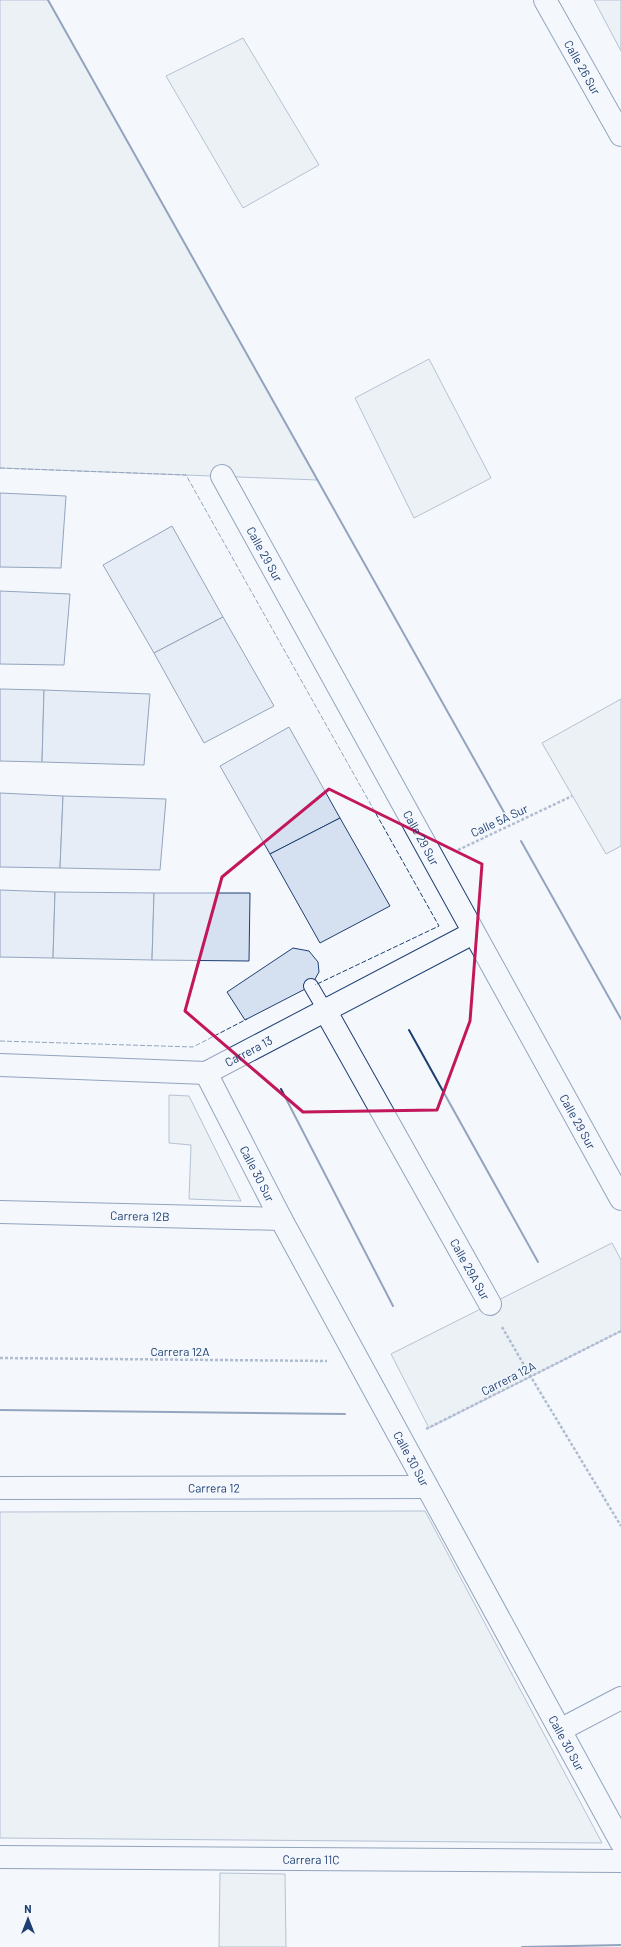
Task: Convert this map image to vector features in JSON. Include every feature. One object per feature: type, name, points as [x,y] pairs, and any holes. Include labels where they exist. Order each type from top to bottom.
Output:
[{"type":"street","name":"Calle 26 Sur","points":[[545,0],[621,135]]},
{"type":"street","name":"Calle 29 Sur","points":[[222,476],[621,1199]]},
{"type":"street","name":"Carrera 13","points":[[206,1073],[473,933]]},
{"type":"street","name":"Calle 29A Sur","points":[[325,1010],[490,1304]]},
{"type":"street","points":[[0,1065],[206,1073]]},
{"type":"street","name":"Calle 30 Sur","points":[[206,1073],[281,1218],[621,1842]]},
{"type":"street","name":"Carrera 12B","points":[[0,1212],[281,1218]]},
{"type":"street","name":"Carrera 12","points":[[0,1488],[427,1487]]},
{"type":"street","points":[[560,1730],[621,1698]]},
{"type":"street","name":"Carrera 11C","points":[[0,1857],[621,1861]]},
{"type":"lane","points":[[311,986],[325,1010]]},
{"type":"path","name":"Calle 5A Sur","points":[[435,861],[572,796]]},
{"type":"path","name":"Calle 29A Sur","points":[[490,1304],[530,1377],[621,1526]]},
{"type":"path","name":"Carrera 12A","points":[[403,1442],[621,1331]]},
{"type":"path","name":"Carrera 12A","points":[[0,1358],[359,1362]]},
{"type":"highlighted area","points":[[329,789],[482,864],[470,1021],[437,1110],[303,1112],[185,1011],[222,877]]},
{"type":"shaded area","points":[[0,0],[48,0],[318,480],[0,468]]},
{"type":"shaded area","points":[[594,0],[621,0],[621,51]]},
{"type":"shaded area","points":[[243,38],[319,165],[243,208],[166,76]]},
{"type":"shaded area","points":[[429,359],[491,478],[414,518],[355,398]]},
{"type":"shaded area","points":[[621,699],[621,846],[606,854],[542,743]]},
{"type":"shaded area","points":[[169,1095],[189,1096],[241,1201],[189,1199],[191,1145],[169,1143]]},
{"type":"shaded area","points":[[612,1243],[621,1260],[621,1331],[429,1428],[391,1354]]},
{"type":"shaded area","points":[[425,1511],[602,1843],[0,1838],[0,1512]]},
{"type":"shaded area","points":[[220,1873],[285,1874],[286,1947],[219,1947]]},
{"type":"building","points":[[0,493],[66,496],[61,568],[0,567]]},
{"type":"building","points":[[172,526],[223,617],[154,653],[103,565]]},
{"type":"building","points":[[0,591],[70,594],[64,665],[0,664]]},
{"type":"building","points":[[223,617],[274,706],[204,743],[154,653]]},
{"type":"building","points":[[0,689],[44,690],[42,762],[0,761]]},
{"type":"building","points":[[44,690],[150,694],[144,765],[42,762]]},
{"type":"building","points":[[289,727],[340,818],[270,854],[220,766]]},
{"type":"building","points":[[0,793],[63,796],[60,868],[0,867]]},
{"type":"building","points":[[63,796],[166,799],[160,870],[60,868]]},
{"type":"building","points":[[340,818],[390,906],[320,943],[270,854]]},
{"type":"building","points":[[0,890],[55,892],[53,958],[0,957]]},
{"type":"building","points":[[55,892],[154,893],[152,960],[53,958]]},
{"type":"building","points":[[154,893],[250,893],[249,961],[152,960]]},
{"type":"building","points":[[293,948],[309,951],[318,962],[319,972],[311,986],[245,1020],[227,992]]},
{"type":"fence","points":[[0,468],[186,475],[439,926],[315,985]]},
{"type":"fence","points":[[0,1041],[193,1047],[247,1019]]},
{"type":"wall","points":[[48,0],[505,814]]},
{"type":"wall","points":[[521,841],[621,1019]]},
{"type":"wall","points":[[409,1030],[538,1262]]},
{"type":"wall","points":[[281,1089],[393,1306]]},
{"type":"wall","points":[[0,1410],[345,1414]]},
{"type":"wall","points":[[522,1947],[621,1945]]}]
